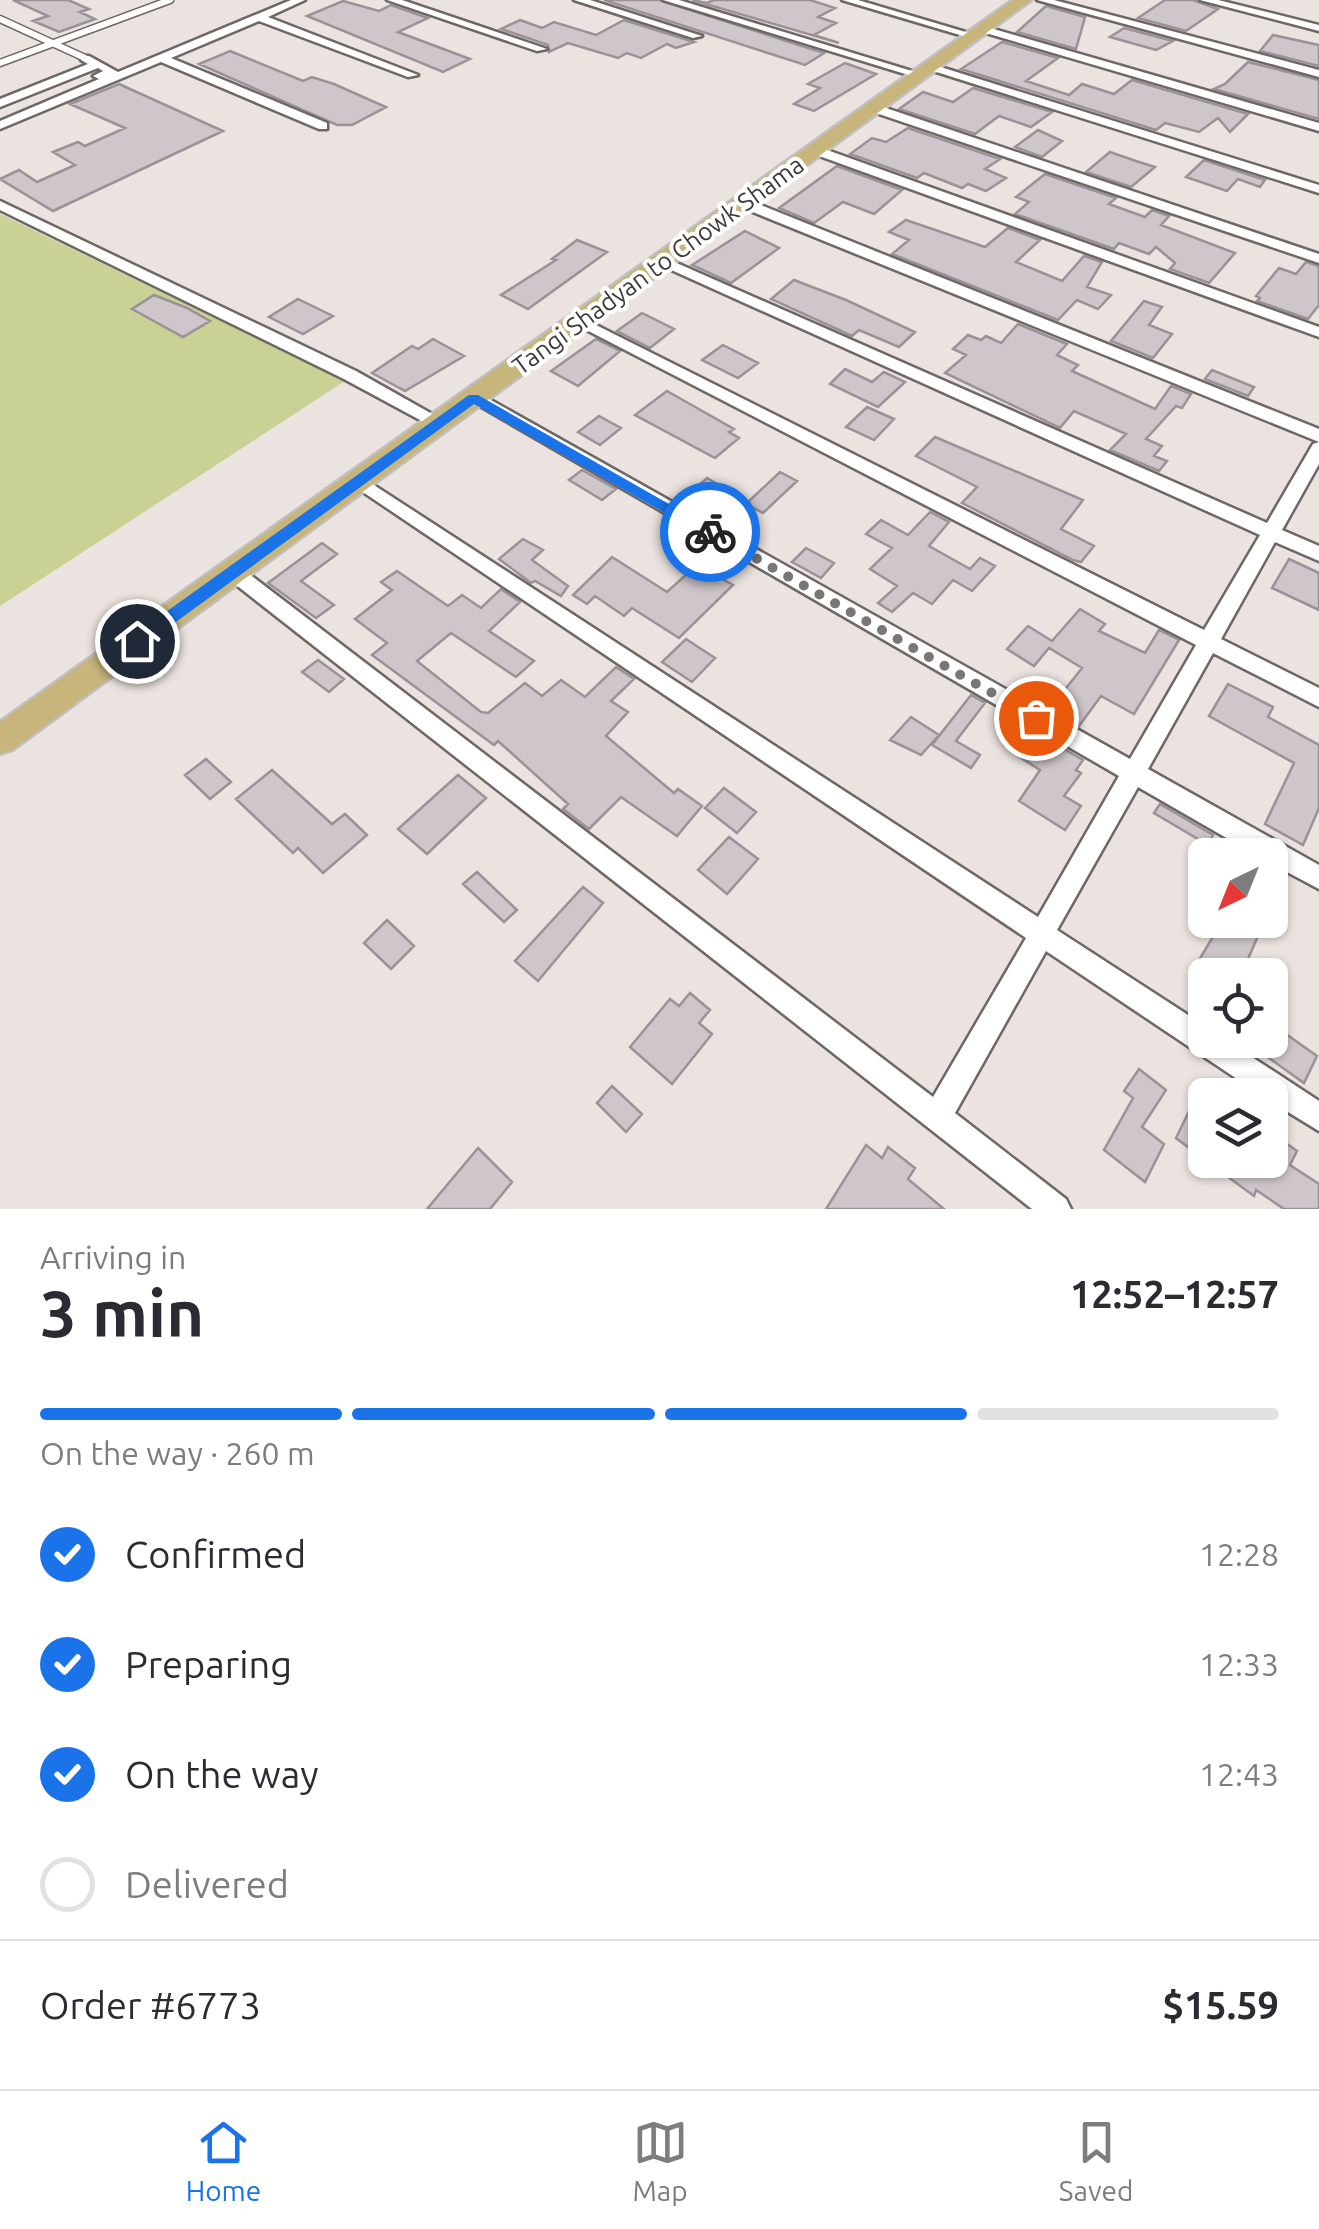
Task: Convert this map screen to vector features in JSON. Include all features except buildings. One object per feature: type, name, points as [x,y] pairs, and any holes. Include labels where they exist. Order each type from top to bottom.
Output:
[{"type":"main road","name":"Tangi Shadyan to Chowk Shama","points":[[0,740],[1022,0]]},
{"type":"street","points":[[0,121],[300,0]]},
{"type":"street","points":[[392,0],[541,49]]},
{"type":"street","points":[[578,0],[697,36]]},
{"type":"street","points":[[668,0],[925,71],[1319,189]]},
{"type":"street","points":[[846,0],[1319,127]]},
{"type":"street","points":[[1042,0],[1319,74]]},
{"type":"street","points":[[1205,0],[1319,28]]},
{"type":"street","points":[[258,18],[412,75]]},
{"type":"street","points":[[159,57],[323,126]]},
{"type":"street","points":[[0,103],[96,63],[145,63]]},
{"type":"street","points":[[0,121],[113,71],[96,63]]},
{"type":"street","points":[[874,108],[1319,259]]},
{"type":"street","points":[[816,150],[1319,332]]},
{"type":"street","points":[[743,203],[1319,436]]},
{"type":"street","points":[[0,205],[350,375],[439,423]]},
{"type":"street","points":[[663,261],[1319,554]]},
{"type":"street","points":[[578,322],[1319,698]]},
{"type":"street","points":[[474,398],[1319,878]]},
{"type":"street","points":[[937,1117],[1319,448]]},
{"type":"street","points":[[357,482],[1319,1117]]},
{"type":"street","points":[[233,572],[1056,1209]]},
{"type":"lane","points":[[0,63],[170,0]]},
{"type":"lane","points":[[0,20],[96,63]]},
{"type":"green space","points":[[0,214],[345,381],[0,606]]},
{"type":"way so far","points":[[710,532],[1036,718]]},
{"type":"route","points":[[137,641],[474,398],[710,532]]}]
